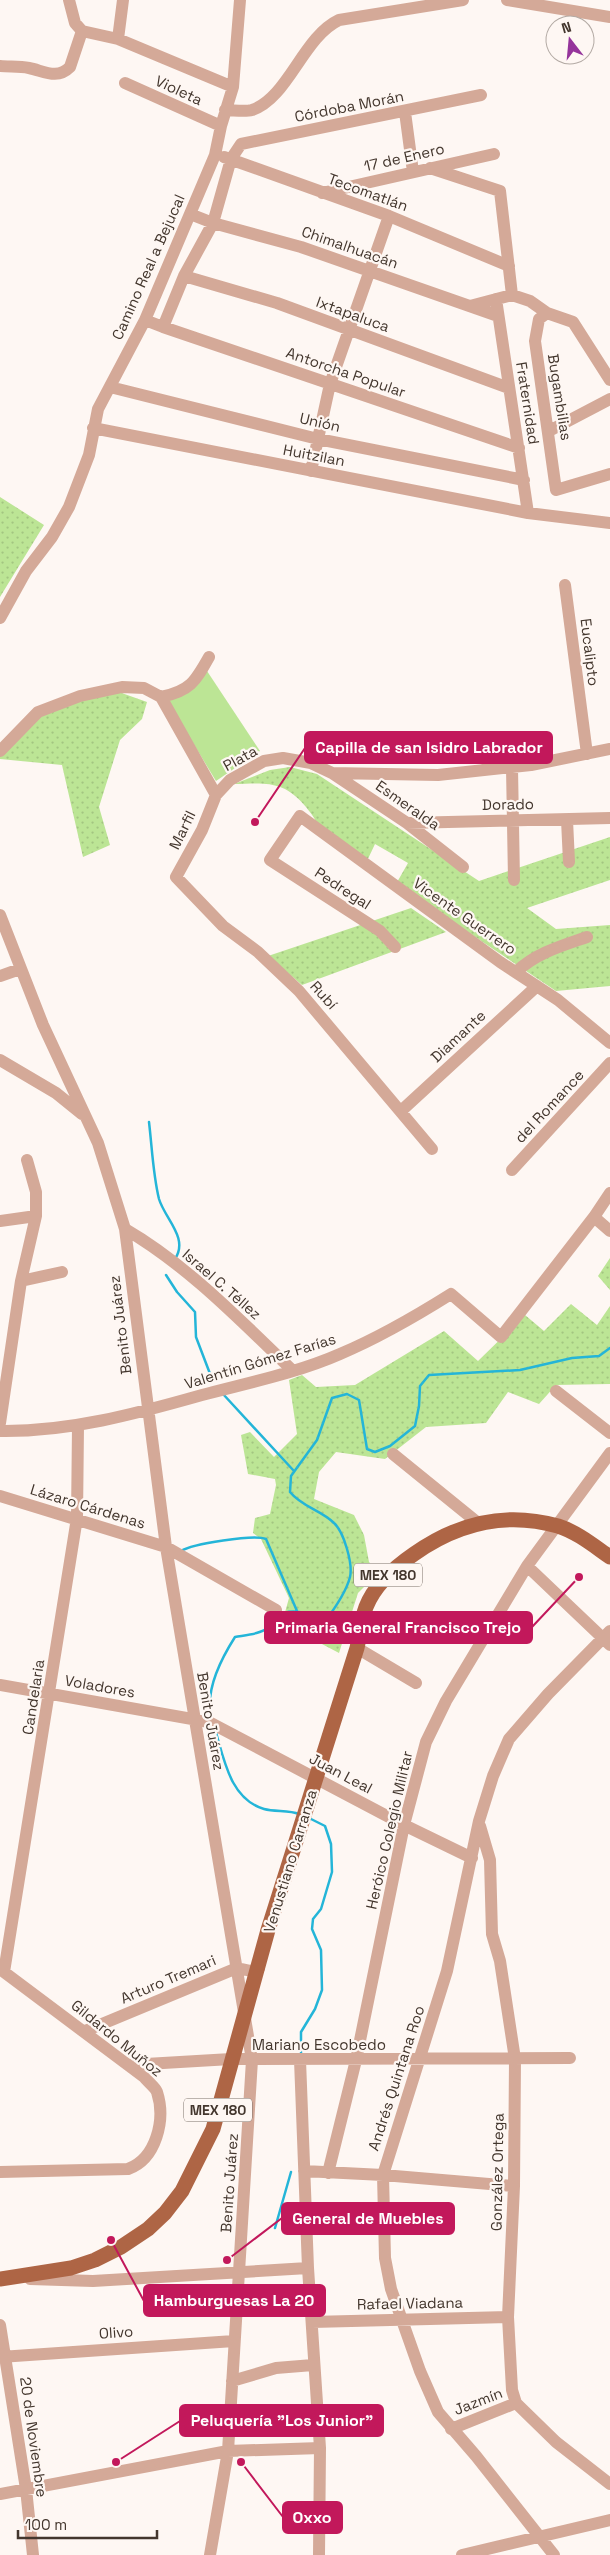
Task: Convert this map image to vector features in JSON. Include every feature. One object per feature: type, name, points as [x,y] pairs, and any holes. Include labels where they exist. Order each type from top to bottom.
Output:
[{"type":"main road","name":"Venustiano Carranza","points":[[4,2279],[71,2268],[95,2260],[148,2230],[165,2213],[182,2191],[212,2129],[245,2018],[268,1930],[357,1648],[366,1606],[380,1584],[398,1565],[453,1530],[478,1523],[519,1519],[558,1526],[579,1536],[610,1558]]},
{"type":"street","points":[[69,0],[75,23],[82,31],[118,39],[233,87]]},
{"type":"street","points":[[118,39],[123,0]]},
{"type":"street","name":"Camino Real a Bejucal","points":[[0,618],[26,571],[52,537],[69,507],[86,462],[98,409],[145,320],[215,155],[220,126],[233,87],[240,0]]},
{"type":"street","points":[[225,110],[251,111],[269,100],[323,30],[332,23],[346,19],[463,0]]},
{"type":"street","points":[[507,0],[610,17]]},
{"type":"street","points":[[0,66],[28,67],[51,74],[61,74],[70,67],[82,31]]},
{"type":"street","name":"Violeta","points":[[125,83],[220,126]]},
{"type":"street","name":"Córdoba Morán","points":[[231,159],[238,147],[247,142],[404,112],[481,95]]},
{"type":"street","points":[[404,112],[413,172]]},
{"type":"street","name":"17 de Enero","points":[[322,193],[494,154]]},
{"type":"street","name":"Tecomatlán","points":[[215,155],[231,159],[389,216],[509,266]]},
{"type":"street","points":[[163,327],[184,276],[213,223],[231,159]]},
{"type":"street","points":[[430,168],[500,190],[512,295]]},
{"type":"street","name":"Chimalhuacán","points":[[190,214],[213,223],[301,247],[498,316]]},
{"type":"street","points":[[310,471],[330,384],[389,216]]},
{"type":"street","name":"Ixtapaluca","points":[[184,276],[277,303],[509,388]]},
{"type":"street","points":[[470,306],[512,295],[530,301],[547,313],[573,322],[609,376]]},
{"type":"street","name":"Fraternidad","points":[[496,299],[528,513]]},
{"type":"street","name":"Bugambilias","points":[[547,313],[539,319],[535,341],[556,490],[610,474]]},
{"type":"street","name":"Antorcha Popular","points":[[145,320],[518,448]]},
{"type":"street","name":"Unión","points":[[110,386],[318,439],[524,480]]},
{"type":"street","points":[[549,431],[610,399]]},
{"type":"street","name":"Huitzilan","points":[[93,428],[528,513],[610,523]]},
{"type":"street","name":"Eucalipto","points":[[565,585],[587,754]]},
{"type":"street","points":[[161,697],[179,693],[190,686],[209,657]]},
{"type":"street","points":[[0,751],[38,712],[80,696],[122,687],[144,688],[161,697],[216,795]]},
{"type":"street","name":"Plata","points":[[216,795],[230,780],[264,761],[283,758],[311,763],[332,773],[438,775],[532,765],[610,749]]},
{"type":"street","points":[[431,752],[501,759],[532,765]]},
{"type":"street","points":[[512,768],[514,880]]},
{"type":"street","name":"Esmeralda","points":[[332,773],[407,822],[463,867]]},
{"type":"street","name":"Marfil","points":[[176,878],[202,830],[216,795]]},
{"type":"street","name":"Pedregal","points":[[300,816],[270,860],[380,931],[395,947]]},
{"type":"street","name":"Vicente Guerrero","points":[[300,816],[516,972],[558,1000],[610,1043]]},
{"type":"street","name":"Dorado","points":[[407,822],[610,818]]},
{"type":"street","points":[[568,820],[570,862]]},
{"type":"street","name":"Rubí","points":[[176,878],[223,926],[258,952],[299,991],[432,1149]]},
{"type":"street","name":"Benito Juárez","points":[[0,915],[20,969],[107,1167],[125,1229],[146,1411],[158,1477],[166,1547],[252,2060],[228,2451],[210,2555]]},
{"type":"street","points":[[516,972],[525,963],[550,950],[586,938]]},
{"type":"street","points":[[0,976],[20,969]]},
{"type":"street","name":"Diamante","points":[[401,1111],[537,986]]},
{"type":"street","points":[[0,1060],[56,1092],[84,1115]]},
{"type":"street","name":"del Romance","points":[[512,1170],[610,1063]]},
{"type":"street","points":[[0,1423],[21,1281],[36,1216],[36,1192],[27,1160]]},
{"type":"street","points":[[610,1193],[594,1217],[610,1231]]},
{"type":"street","points":[[0,1221],[36,1216]]},
{"type":"street","name":"Valentín Gómez Farías","points":[[0,1431],[36,1432],[78,1426],[146,1411],[292,1370],[339,1355],[450,1294],[501,1337],[594,1217]]},
{"type":"street","name":"Israel C. Téllez","points":[[125,1229],[153,1246],[236,1317],[292,1370]]},
{"type":"street","points":[[21,1281],[62,1272]]},
{"type":"street","points":[[556,1391],[610,1433]]},
{"type":"street","name":"Candelaria","points":[[2,1970],[50,1694],[77,1518],[78,1426]]},
{"type":"street","name":"Heróico Colegio Militar","points":[[328,2173],[356,2060],[404,1825],[426,1742],[451,1693],[527,1566],[610,1453]]},
{"type":"street","points":[[393,1454],[478,1523]]},
{"type":"street","name":"Lázaro Cárdenas","points":[[0,1496],[77,1518],[166,1547],[276,1610]]},
{"type":"street","points":[[527,1566],[607,1638]]},
{"type":"street","name":"Andrés Quintana Roo","points":[[554,2555],[438,2412],[391,2289],[385,2258],[383,2175],[447,1971],[479,1821],[493,1776],[509,1739],[548,1694],[607,1638]]},
{"type":"street","points":[[357,1648],[416,1684]]},
{"type":"street","name":"Voladores","points":[[0,1685],[194,1718]]},
{"type":"street","name":"Juan Leal","points":[[194,1718],[209,1722],[229,1732],[404,1825],[472,1858]]},
{"type":"street","name":"González Ortega","points":[[479,1821],[490,1860],[492,1934],[500,1961],[515,2059],[514,2186],[508,2317],[512,2390],[516,2403]]},
{"type":"street","points":[[236,1968],[251,1971],[259,1968]]},
{"type":"street","name":"Arturo Tremari","points":[[85,2031],[236,1968]]},
{"type":"street","name":"Gildardo Muñoz","points":[[0,2172],[128,2170],[138,2166],[148,2155],[159,2129],[156,2091],[129,2065],[2,1970]]},
{"type":"street","name":"Mariano Escobedo","points":[[129,2065],[231,2060],[570,2058]]},
{"type":"street","points":[[300,2060],[313,2366],[320,2448],[319,2555]]},
{"type":"street","points":[[156,2091],[157,2063]]},
{"type":"street","points":[[304,2171],[383,2175],[514,2186]]},
{"type":"street","points":[[4,2279],[93,2281],[308,2268]]},
{"type":"street","name":"Rafael Viadana","points":[[312,2322],[508,2317]]},
{"type":"street","name":"20 de Noviembre","points":[[0,2325],[3,2356],[26,2489],[33,2555]]},
{"type":"street","name":"Olivo","points":[[3,2356],[234,2341]]},
{"type":"street","points":[[232,2381],[276,2368],[313,2366]]},
{"type":"street","points":[[516,2403],[556,2442],[610,2484]]},
{"type":"street","name":"Jazmín","points":[[451,2429],[516,2403]]},
{"type":"street","points":[[0,2494],[228,2451],[320,2448]]},
{"type":"street","points":[[462,2555],[542,2538],[610,2520]]},
{"type":"green space","points":[[0,497],[44,525],[0,597]]},
{"type":"green space","points":[[207,671],[260,751],[216,781],[167,700]]},
{"type":"green space","points":[[116,691],[147,702],[142,719],[120,740],[99,807],[110,845],[83,857],[62,765],[0,759],[0,751],[37,712]]},
{"type":"green space","points":[[290,767],[317,774],[479,881],[610,837],[610,880],[527,908],[556,929],[610,925],[610,986],[556,991],[396,884],[408,863],[375,844],[366,863],[317,827],[316,821],[306,807],[290,792],[274,785],[256,783],[234,784],[270,770]]},
{"type":"green space","points":[[411,908],[446,932],[302,985],[268,956]]},
{"type":"green space","points":[[610,1258],[610,1290],[598,1276]]},
{"type":"green space","points":[[571,1304],[597,1325],[610,1306],[610,1384],[556,1385],[539,1404],[508,1392],[486,1423],[426,1427],[385,1459],[336,1452],[319,1472],[314,1499],[354,1515],[364,1535],[369,1562],[379,1572],[358,1593],[339,1653],[282,1623],[289,1598],[261,1539],[253,1533],[255,1518],[270,1514],[276,1485],[275,1479],[248,1474],[241,1435],[250,1432],[274,1457],[297,1434],[289,1380],[302,1375],[316,1387],[355,1385],[444,1331],[478,1361],[525,1315],[544,1331]]},
{"type":"waterway","points":[[149,1122],[159,1199],[178,1236],[179,1251],[175,1259]]},
{"type":"waterway","points":[[166,1275],[177,1292],[195,1312],[196,1337],[212,1379]]},
{"type":"waterway","points":[[212,1719],[210,1698],[215,1676],[224,1655],[235,1637],[262,1631],[269,1627],[276,1617],[294,1611],[307,1614],[323,1624],[346,1589],[351,1571],[349,1557],[338,1527],[290,1492],[291,1476],[317,1440],[332,1398],[347,1394],[359,1400],[367,1449],[375,1452],[390,1446],[415,1426],[420,1386],[429,1375],[520,1370],[572,1358],[599,1356],[610,1348]]},
{"type":"waterway","points":[[223,1394],[294,1471]]},
{"type":"waterway","points":[[181,1551],[197,1545],[223,1540],[266,1539],[297,1611]]},
{"type":"waterway","points":[[215,1729],[230,1777],[243,1796],[253,1804],[264,1809],[299,1814]]},
{"type":"waterway","points":[[301,2053],[301,2032],[315,2009],[322,1990],[321,1950],[312,1929],[313,1919],[321,1909],[332,1872],[331,1844],[325,1826],[309,1818]]},
{"type":"waterway","points":[[275,2228],[291,2172]]},
{"type":"place","name":"Capilla de san Isidro Labrador","points":[[255,822]]},
{"type":"place","name":"Primaria General Francisco Trejo","points":[[579,1577]]},
{"type":"place","name":"Hamburguesas La 20","points":[[111,2240]]},
{"type":"place","name":"General de Muebles","points":[[227,2260]]},
{"type":"place","name":"Peluquería \"Los Junior\"","points":[[116,2462]]},
{"type":"place","name":"Oxxo","points":[[241,2462]]}]
